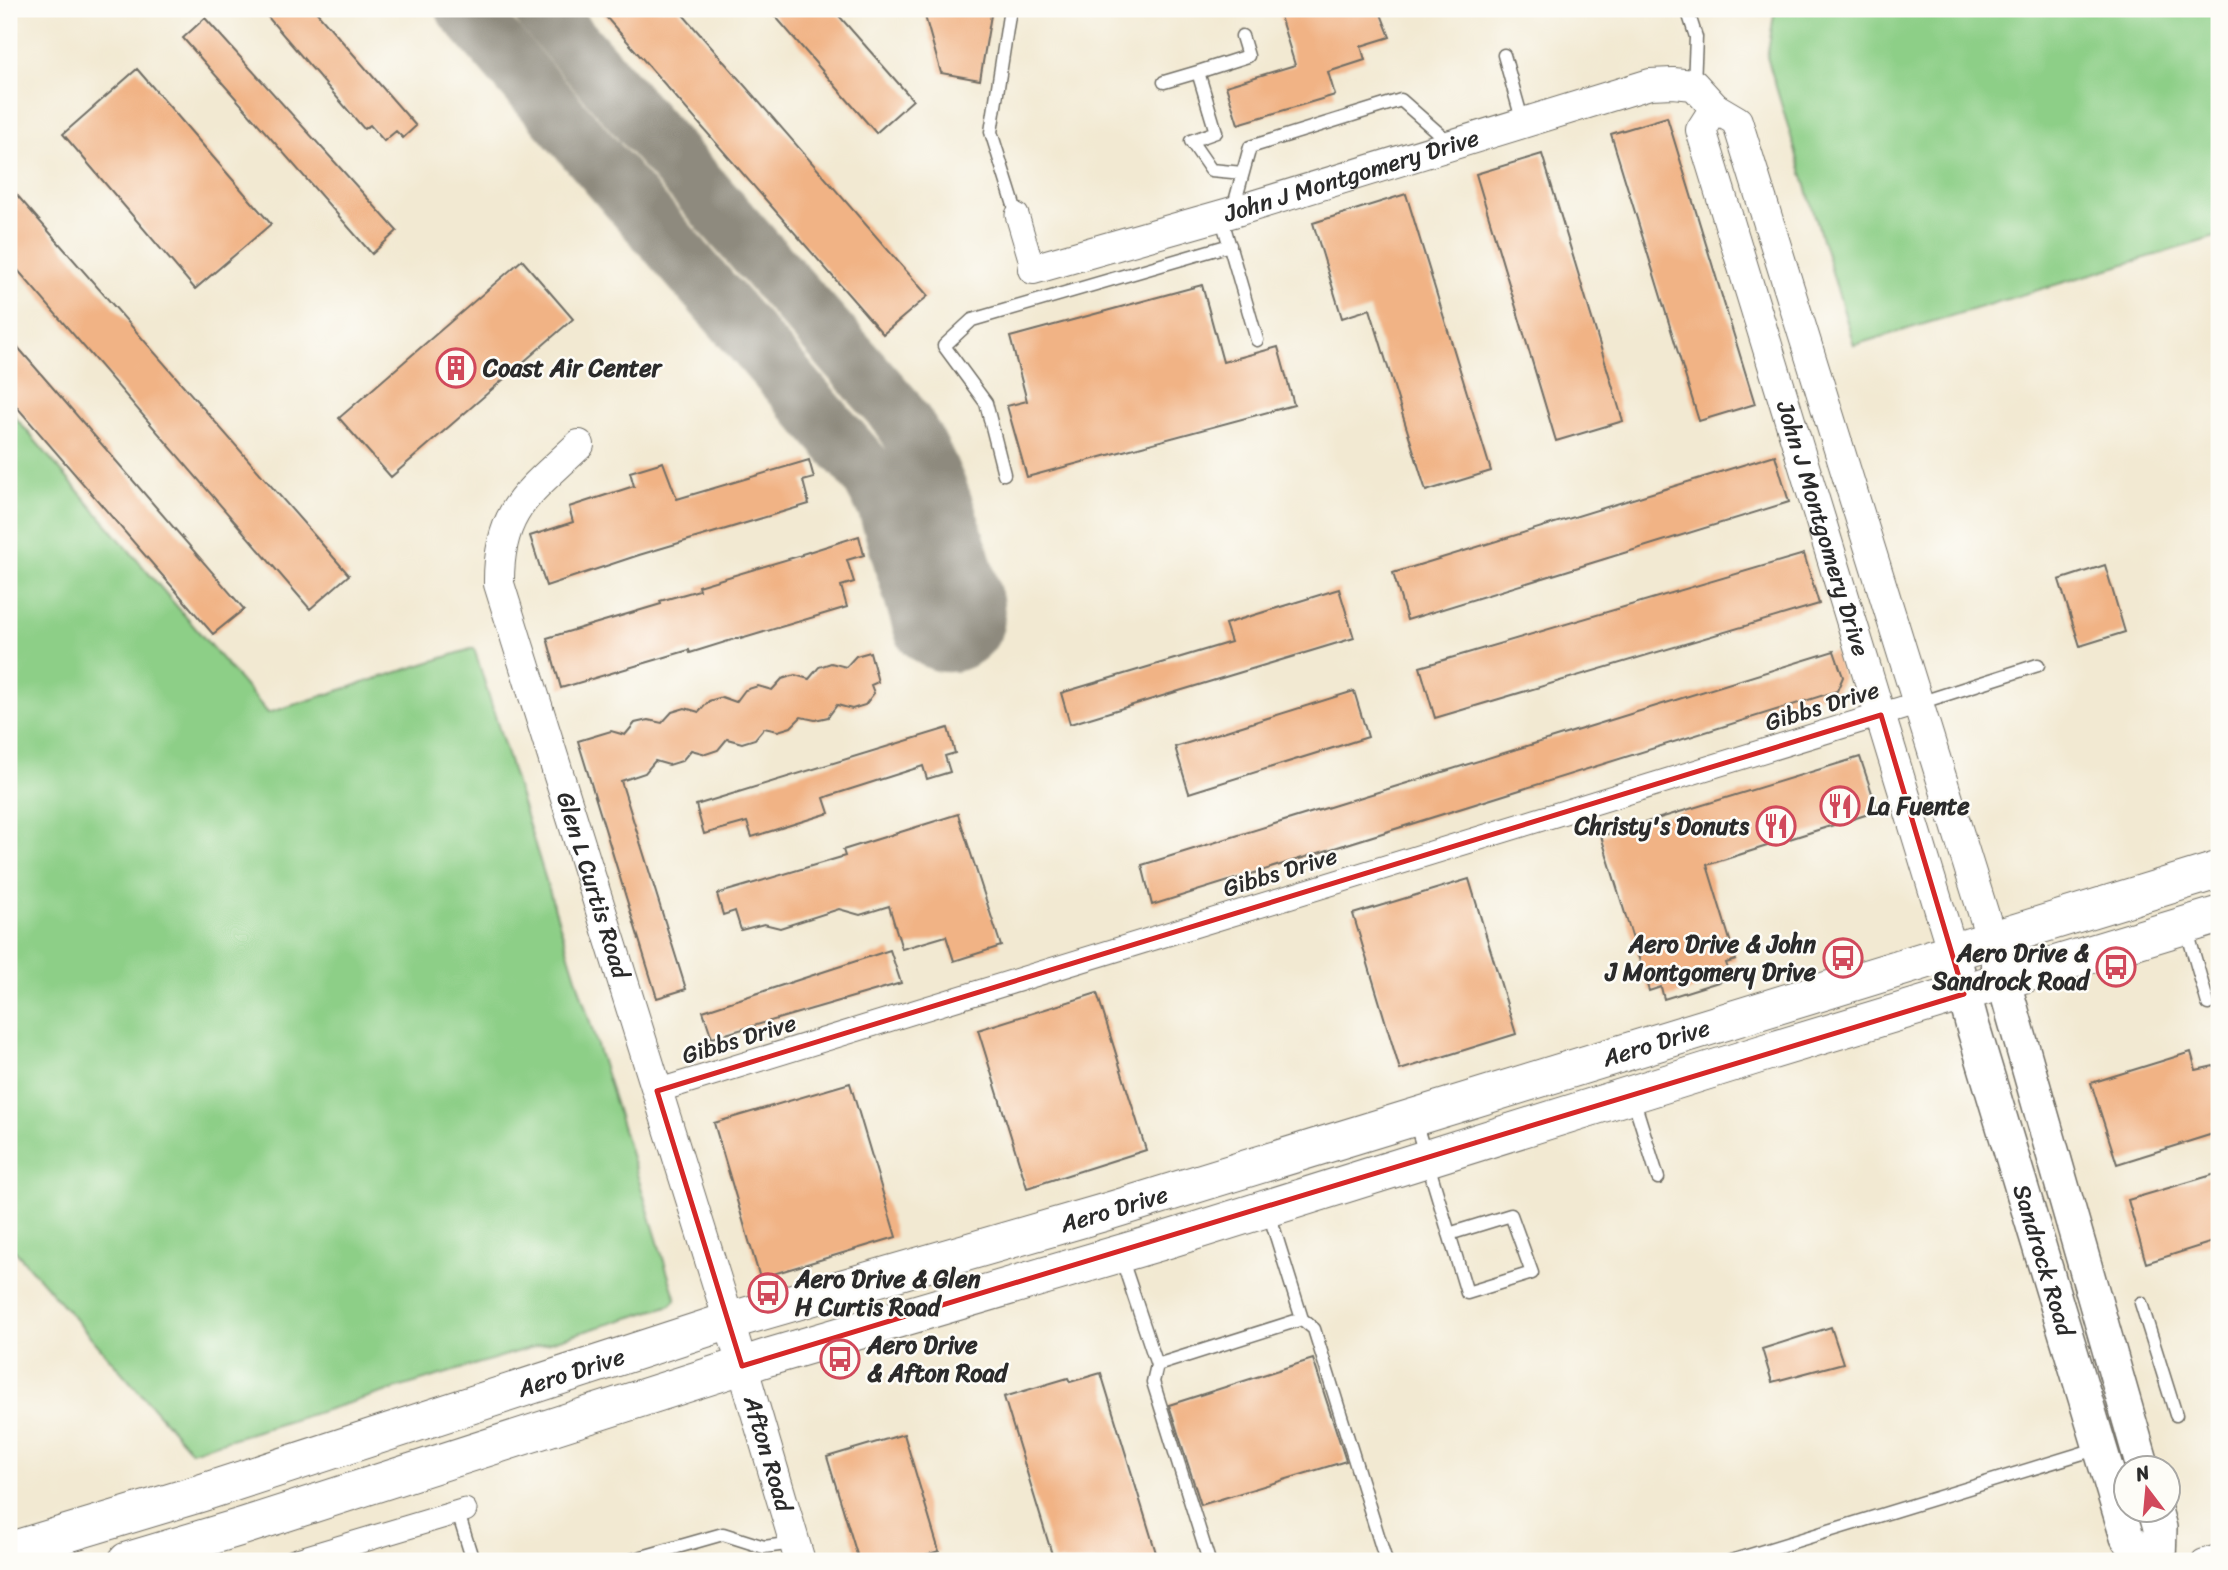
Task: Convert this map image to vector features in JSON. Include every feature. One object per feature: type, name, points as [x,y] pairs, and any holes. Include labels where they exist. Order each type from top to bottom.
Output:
[{"type":"main road","name":"Aero Drive","points":[[127,1561],[241,1527],[736,1344],[1109,1211],[2219,870]]},
{"type":"main road","name":"Aero Drive","points":[[9,1551],[201,1493],[736,1344],[1120,1253],[2202,921]]},
{"type":"main road","name":"Sandrock Road","points":[[1992,941],[2139,1454]]},
{"type":"main road","name":"Sandrock Road","points":[[1953,953],[2127,1537],[2146,1561]]},
{"type":"main road","points":[[2158,1561],[2159,1524]]},
{"type":"street","name":"John J Montgomery Drive","points":[[1017,215],[1033,269],[1083,271],[1227,214],[1650,84],[1694,85],[1715,108],[1737,121],[1992,941]]},
{"type":"street","name":"John J Montgomery Drive","points":[[1715,108],[1701,130],[1953,953]]},
{"type":"street","name":"Glen L Curtis Road","points":[[579,445],[519,503],[504,537],[499,558],[499,584],[736,1344]]},
{"type":"street","name":"Gibbs Drive","points":[[657,1091],[1919,702]]},
{"type":"street","name":"Afton Road","points":[[736,1344],[797,1552]]},
{"type":"street","points":[[294,1561],[462,1511]]},
{"type":"street","points":[[2203,1561],[2219,1556]]},
{"type":"lane","points":[[1010,9],[992,132],[1017,215]]},
{"type":"lane","points":[[1687,9],[1696,37],[1694,85]]},
{"type":"lane","points":[[1164,82],[1248,57],[1242,36]]},
{"type":"lane","points":[[1504,55],[1523,123]]},
{"type":"lane","points":[[1198,72],[1216,132],[1191,141],[1211,170],[1243,173]]},
{"type":"lane","points":[[1257,340],[1230,245],[1227,214],[1250,146],[1401,100],[1451,145]]},
{"type":"lane","points":[[1004,474],[986,403],[944,346],[972,320],[1083,271],[1230,245]]},
{"type":"lane","points":[[1919,702],[2038,665]]},
{"type":"lane","points":[[2202,921],[2208,1004]]},
{"type":"lane","points":[[1632,1094],[1658,1178]]},
{"type":"lane","points":[[1414,1117],[1427,1158],[1449,1234],[1467,1293],[1532,1273],[1511,1215],[1449,1234]]},
{"type":"lane","points":[[1267,1208],[1302,1319],[1314,1329],[1386,1561]]},
{"type":"lane","points":[[1120,1253],[1157,1365],[1153,1382],[1209,1561]]},
{"type":"lane","points":[[2141,1303],[2176,1415]]},
{"type":"lane","points":[[1157,1365],[1302,1319]]},
{"type":"lane","points":[[1731,1561],[2099,1448]]},
{"type":"lane","points":[[462,1511],[473,1561]]},
{"type":"lane","points":[[628,1561],[723,1534],[764,1547],[797,1552]]},
{"type":"highlighted area","points":[[1881,715],[1964,994],[742,1366],[657,1091]]},
{"type":"green space","points":[[1775,9],[2219,9],[2219,236],[1854,345],[1767,57]]},
{"type":"green space","points":[[9,410],[268,713],[474,648],[676,1300],[671,1305],[191,1451],[9,1244]]},
{"type":"building","points":[[261,9],[314,9],[416,126],[403,138],[396,131],[384,141],[370,125],[364,129]]},
{"type":"building","points":[[599,9],[678,9],[928,296],[883,334]]},
{"type":"building","points":[[769,9],[833,9],[913,100],[876,133]]},
{"type":"building","points":[[923,9],[992,9],[980,80],[941,73]]},
{"type":"building","points":[[1302,9],[1379,9],[1390,37],[1361,46],[1365,60],[1328,72],[1335,95],[1238,124],[1226,86],[1295,65],[1280,16]]},
{"type":"building","points":[[205,18],[397,231],[372,254],[183,38]]},
{"type":"building","points":[[137,69],[271,224],[195,289],[63,134]]},
{"type":"building","points":[[1667,117],[1755,404],[1699,421],[1611,134]]},
{"type":"building","points":[[1542,154],[1623,421],[1556,441],[1476,174]]},
{"type":"building","points":[[9,186],[349,575],[310,609],[9,260]]},
{"type":"building","points":[[1406,194],[1491,471],[1426,491],[1370,309],[1342,318],[1313,223]]},
{"type":"building","name":"Coast Air Center","points":[[522,260],[573,319],[391,477],[339,418]]},
{"type":"building","points":[[1202,285],[1223,362],[1278,347],[1294,405],[1027,477],[1007,406],[1027,401],[1010,337]]},
{"type":"building","points":[[9,337],[244,609],[213,634],[9,398]]},
{"type":"building","points":[[1775,455],[1789,502],[1407,620],[1393,573]]},
{"type":"building","points":[[809,460],[814,478],[803,481],[809,504],[546,586],[530,536],[573,522],[569,507],[634,486],[630,472],[663,462],[677,499]]},
{"type":"building","points":[[859,536],[864,555],[847,560],[854,582],[841,586],[847,607],[561,688],[547,638],[661,604],[660,601],[699,590],[698,586]]},
{"type":"building","points":[[1804,554],[1819,604],[1435,718],[1420,667]]},
{"type":"building","points":[[2105,565],[2125,632],[2080,646],[2059,580]]},
{"type":"building","points":[[1339,589],[1354,638],[1070,724],[1061,693],[1231,642],[1225,624]]},
{"type":"building","points":[[1834,651],[1843,677],[1837,691],[1152,905],[1142,865]]},
{"type":"building","points":[[870,652],[878,682],[871,685],[874,693],[865,705],[852,709],[837,705],[828,717],[815,720],[801,717],[791,727],[778,731],[764,728],[755,739],[742,743],[727,739],[718,750],[706,754],[691,750],[682,761],[669,765],[655,761],[645,773],[621,781],[686,989],[657,998],[578,741],[611,731],[625,735],[635,723],[648,720],[662,723],[672,712],[685,708],[699,712],[709,701],[722,697],[736,702],[745,690],[758,686],[772,690],[782,679],[795,675],[809,679],[819,667],[831,663],[846,667],[856,656]]},
{"type":"building","points":[[1354,691],[1368,737],[1189,793],[1175,747]]},
{"type":"building","points":[[948,728],[955,753],[945,756],[950,772],[927,779],[923,766],[829,796],[824,798],[829,813],[752,837],[747,822],[704,834],[696,805]]},
{"type":"building","points":[[1860,757],[1878,811],[1707,865],[1736,960],[1726,963],[1731,978],[1664,999],[1661,987],[1649,991],[1601,836]]},
{"type":"building","points":[[958,814],[1001,946],[954,961],[946,936],[902,949],[889,906],[860,915],[839,909],[780,928],[764,924],[741,930],[735,911],[723,915],[717,894],[845,856],[843,850]]},
{"type":"building","points":[[1469,879],[1516,1034],[1400,1070],[1353,914]]},
{"type":"building","points":[[890,950],[901,983],[712,1038],[703,1011]]},
{"type":"building","points":[[1097,993],[1146,1150],[1027,1188],[978,1030]]},
{"type":"building","points":[[2191,1052],[2196,1070],[2214,1066],[2219,1082],[2219,1120],[2213,1122],[2216,1133],[2117,1164],[2091,1083]]},
{"type":"building","points":[[850,1083],[896,1237],[760,1278],[714,1123]]},
{"type":"building","points":[[2219,1173],[2219,1240],[2146,1263],[2128,1200]]},
{"type":"building","points":[[1831,1327],[1843,1363],[1772,1382],[1762,1349]]},
{"type":"building","points":[[1313,1359],[1346,1461],[1201,1505],[1169,1405]]},
{"type":"building","points":[[1101,1373],[1157,1556],[1142,1561],[1054,1561],[1004,1397],[1068,1378],[1070,1382]]},
{"type":"building","points":[[904,1434],[939,1551],[905,1561],[859,1561],[827,1457]]},
{"type":"taxiway","points":[[465,9],[869,474],[886,506],[923,630],[942,643],[956,642],[965,637],[975,624],[973,598],[937,488],[908,429],[895,410],[542,9]]},
{"type":"place","name":"Coast Air Center","points":[[456,368]]},
{"type":"place","name":"La Fuente","points":[[1840,806]]},
{"type":"place","name":"Christy's Donuts","points":[[1776,826]]},
{"type":"place","name":"Aero Drive & John J Montgomery Drive","points":[[1843,958]]},
{"type":"place","name":"Aero Drive & Sandrock Road","points":[[2116,967]]},
{"type":"place","name":"Aero Drive & Glen H Curtis Road","points":[[768,1293]]},
{"type":"place","name":"Aero Drive & Afton Road","points":[[840,1359]]}]
